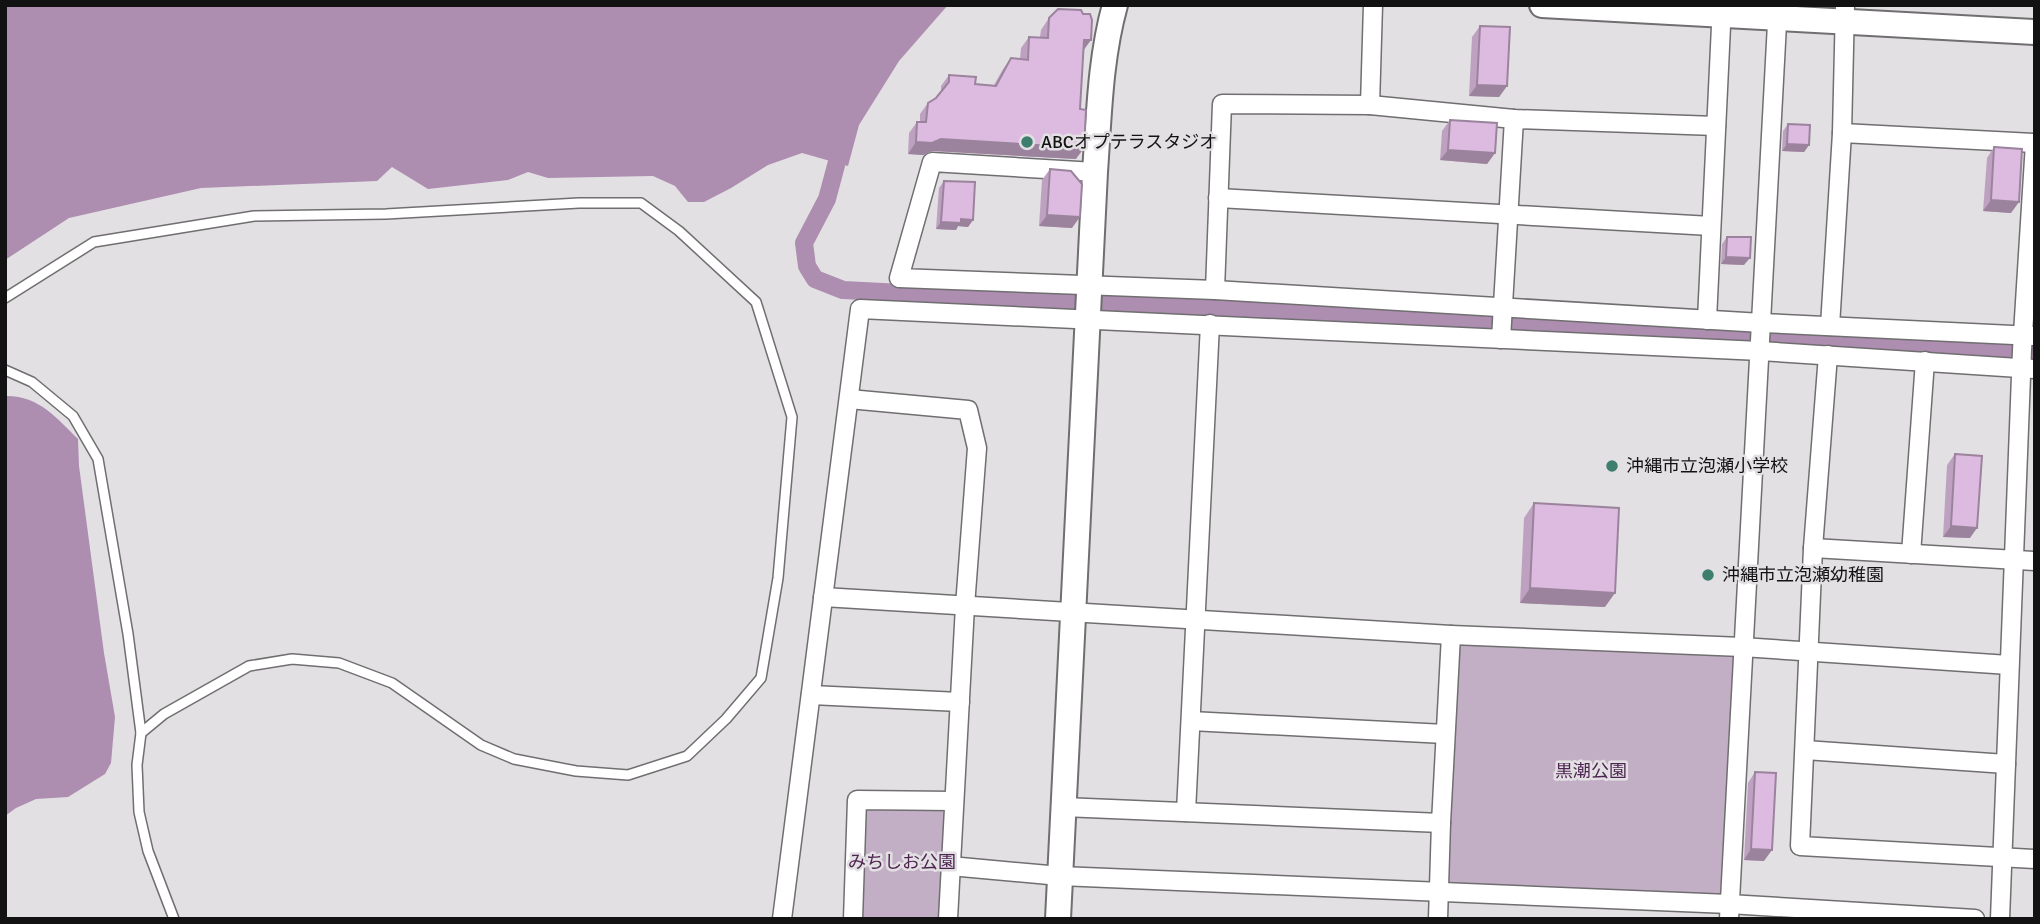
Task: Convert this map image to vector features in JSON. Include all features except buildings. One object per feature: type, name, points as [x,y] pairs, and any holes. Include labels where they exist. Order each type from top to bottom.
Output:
[{"type":"street","points":[[1058,919],[1095,172],[1102,73],[1115,5]]},
{"type":"street","points":[[1370,106],[1373,5]]},
{"type":"street","points":[[1542,5],[1844,13],[2035,32]]},
{"type":"street","points":[[1707,320],[1721,10]]},
{"type":"street","points":[[1729,911],[1778,12]]},
{"type":"street","points":[[1830,326],[1842,133],[1844,13]]},
{"type":"street","points":[[1214,290],[1222,104],[1370,106],[1514,119],[1716,126]]},
{"type":"street","points":[[1501,339],[1514,119]]},
{"type":"street","points":[[1842,133],[2035,143],[2028,368],[2012,560],[2000,919]]},
{"type":"street","points":[[1095,172],[932,162],[899,278],[1089,303],[1210,324],[1760,351],[2028,368]]},
{"type":"street","points":[[1218,198],[1712,226]]},
{"type":"street","points":[[782,919],[860,309],[1089,303],[1214,290],[1707,320],[2029,335]]},
{"type":"street","points":[[1186,812],[1210,324]]},
{"type":"street","points":[[1828,355],[1813,548],[1800,846],[2035,859]]},
{"type":"street","points":[[1911,554],[1925,362]]},
{"type":"street","points":[[849,399],[968,410],[977,448],[965,606],[948,919]]},
{"type":"street","points":[[1813,548],[2035,561]]},
{"type":"street","points":[[824,597],[1451,635],[1742,647],[2009,665]]},
{"type":"street","points":[[1438,919],[1451,635]]},
{"type":"street","points":[[811,695],[960,702]]},
{"type":"street","points":[[1191,721],[1446,734]]},
{"type":"street","points":[[1805,750],[2006,764]]},
{"type":"street","points":[[853,919],[857,800],[954,801]]},
{"type":"street","points":[[1063,807],[1441,823]]},
{"type":"street","points":[[950,866],[1060,876],[1439,891],[1729,911],[1975,919]]},
{"type":"lane","points":[[5,298],[94,242],[254,216],[386,214],[579,203],[641,203],[679,231],[756,302],[792,417],[778,578],[761,678],[726,719],[687,756],[628,775],[576,771],[514,759],[481,744],[392,683],[339,663],[292,659],[249,666],[164,714],[141,733]]},
{"type":"lane","points":[[5,370],[32,382],[74,416],[98,459],[128,635],[141,733],[137,765],[139,812],[148,851],[174,919]]},
{"type":"green space","name":"黒潮公園","points":[[1456,643],[1738,657],[1726,900],[1444,886]]},
{"type":"green space","name":"みちしお公園","points":[[869,804],[939,806],[948,818],[940,919],[860,919],[860,811]]},
{"type":"shaded area","points":[[5,5],[948,5],[899,61],[859,125],[848,166],[802,153],[768,165],[704,202],[688,202],[675,186],[653,176],[548,178],[528,172],[508,180],[428,189],[392,167],[377,181],[201,188],[69,218],[5,260]]},
{"type":"shaded area","points":[[5,396],[27,399],[46,409],[78,439],[79,466],[115,717],[111,763],[105,774],[68,797],[36,799],[5,816]]},
{"type":"waterway","points":[[838,158],[827,199],[804,243],[807,266],[815,279],[843,290],[2035,350]]},
{"type":"place","name":"ABCオプテラスタジオ","points":[[1027,142]]},
{"type":"place","name":"沖縄市立泡瀬小学校","points":[[1612,466]]},
{"type":"place","name":"沖縄市立泡瀬幼稚園","points":[[1708,575]]}]
